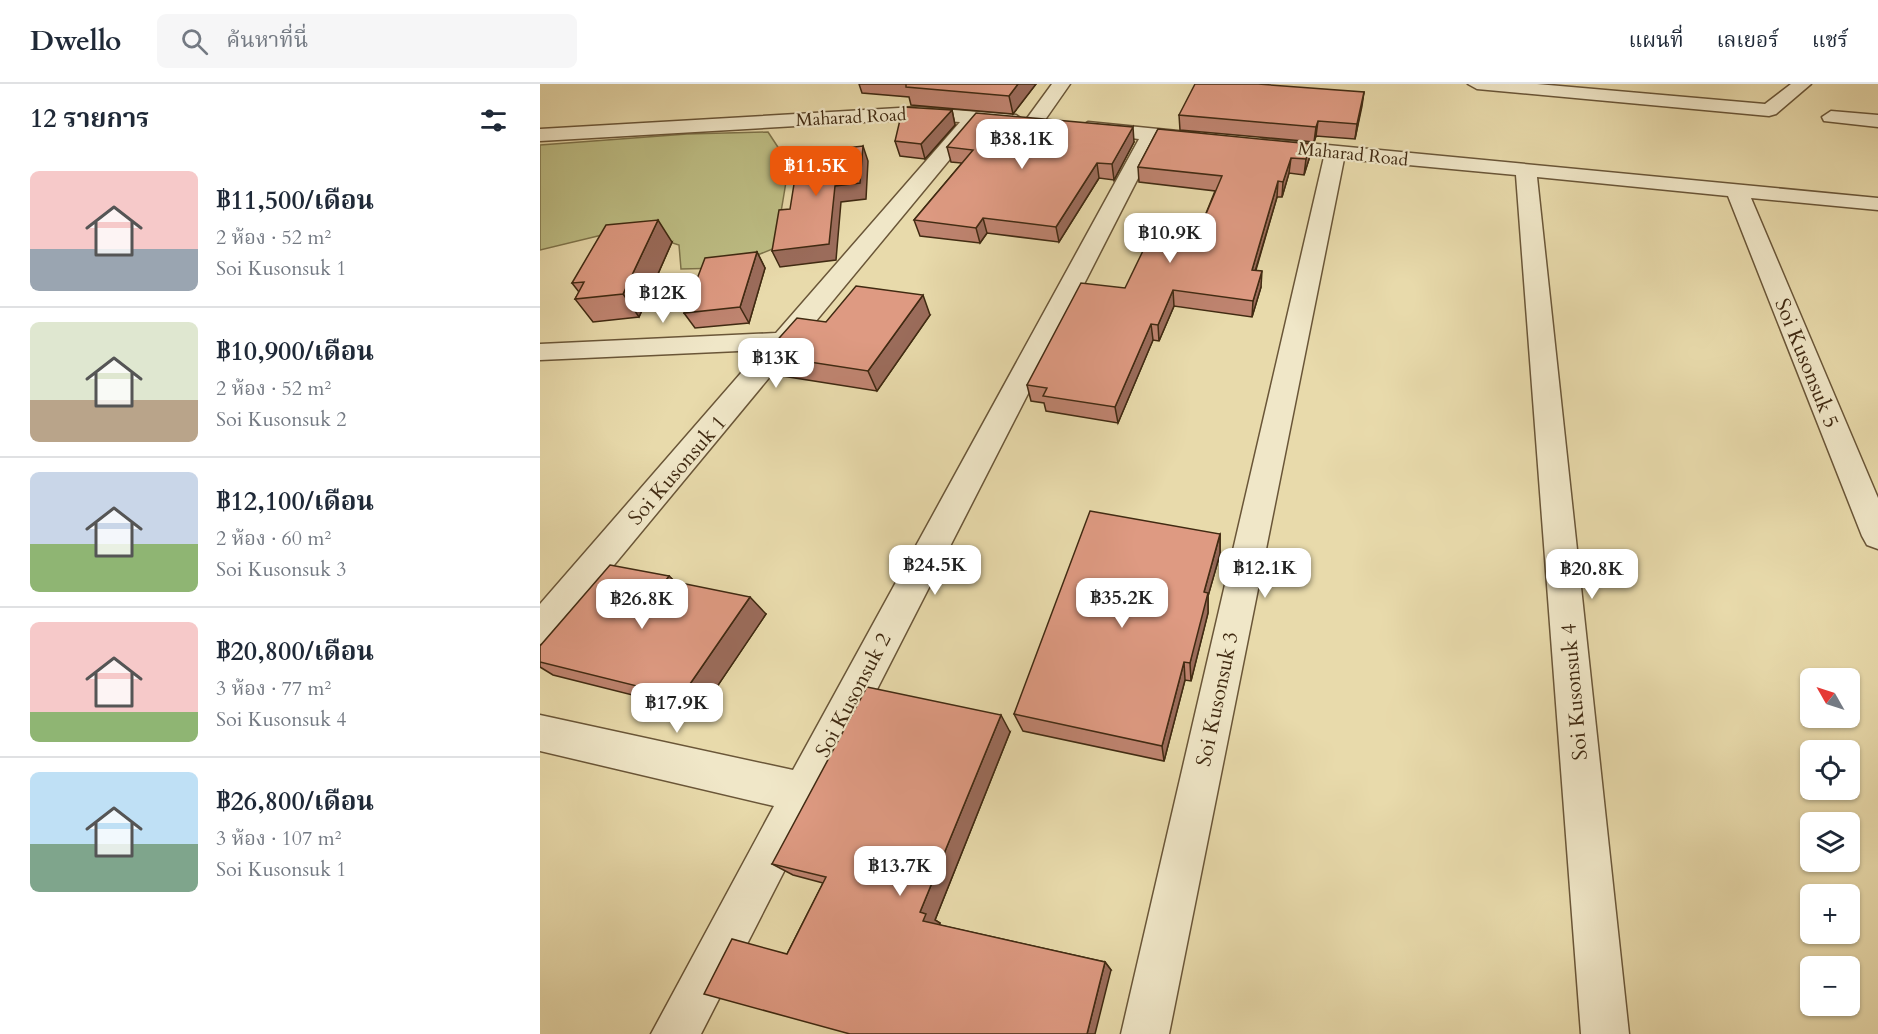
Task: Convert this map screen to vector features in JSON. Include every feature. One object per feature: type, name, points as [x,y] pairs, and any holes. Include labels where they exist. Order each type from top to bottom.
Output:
[{"type":"street","points":[[1033,123],[1061,84]]},
{"type":"street","points":[[1477,84],[1769,110],[1802,84]]},
{"type":"street","name":"Maharad Road","points":[[540,135],[916,113],[1220,141]]},
{"type":"street","name":"Soi Kusonsuk 1","points":[[540,629],[975,117]]},
{"type":"street","points":[[1831,117],[1878,121]]},
{"type":"street","name":"Soi Kusonsuk 2","points":[[675,1034],[1151,134]]},
{"type":"street","name":"Maharad Road","points":[[1243,143],[1878,204]]},
{"type":"street","name":"Soi Kusonsuk 3","points":[[1145,1034],[1335,152]]},
{"type":"street","name":"Soi Kusonsuk 4","points":[[1526,171],[1605,1034]]},
{"type":"street","name":"Soi Kusonsuk 5","points":[[1737,191],[1878,536]]},
{"type":"street","points":[[540,352],[787,341]]},
{"type":"street","points":[[540,733],[802,792]]},
{"type":"green space","points":[[768,132],[789,164],[775,248],[725,268],[681,269],[679,245],[642,233],[602,235],[540,250],[540,145],[687,134]]},
{"type":"building","points":[[906,84],[1018,84],[1009,96],[906,87]]},
{"type":"building","points":[[1195,84],[1258,84],[1364,92],[1357,124],[1318,121],[1316,127],[1179,115]]},
{"type":"building","points":[[903,107],[952,110],[921,144],[895,141]]},
{"type":"building","points":[[976,113],[1133,127],[1112,164],[1097,163],[1056,227],[983,218],[976,228],[914,220],[973,150],[947,147]]},
{"type":"building","points":[[1158,129],[1311,144],[1306,159],[1291,158],[1283,182],[1278,181],[1252,270],[1262,271],[1253,301],[1173,290],[1158,325],[1151,324],[1115,407],[1043,396],[1047,388],[1027,385],[1081,283],[1125,288],[1154,228],[1198,233],[1222,176],[1138,167]]},
{"type":"building","points":[[863,146],[860,183],[835,186],[829,244],[772,251],[779,210],[790,209],[799,153]]},
{"type":"building","points":[[658,220],[623,294],[575,299],[584,282],[572,283],[606,225]]},
{"type":"building","points":[[757,252],[740,307],[684,313],[705,258]]},
{"type":"building","points":[[856,286],[923,295],[868,371],[764,355],[797,318],[826,322]]},
{"type":"building","points":[[1090,511],[1220,534],[1204,592],[1208,593],[1190,663],[1184,662],[1162,746],[1014,714]]},
{"type":"building","points":[[610,565],[669,576],[666,580],[750,597],[681,697],[540,662],[540,646]]},
{"type":"building","points":[[867,687],[1001,715],[920,912],[926,914],[923,921],[1105,962],[1087,1034],[850,1034],[704,994],[732,939],[787,954],[826,877],[772,864]]}]
